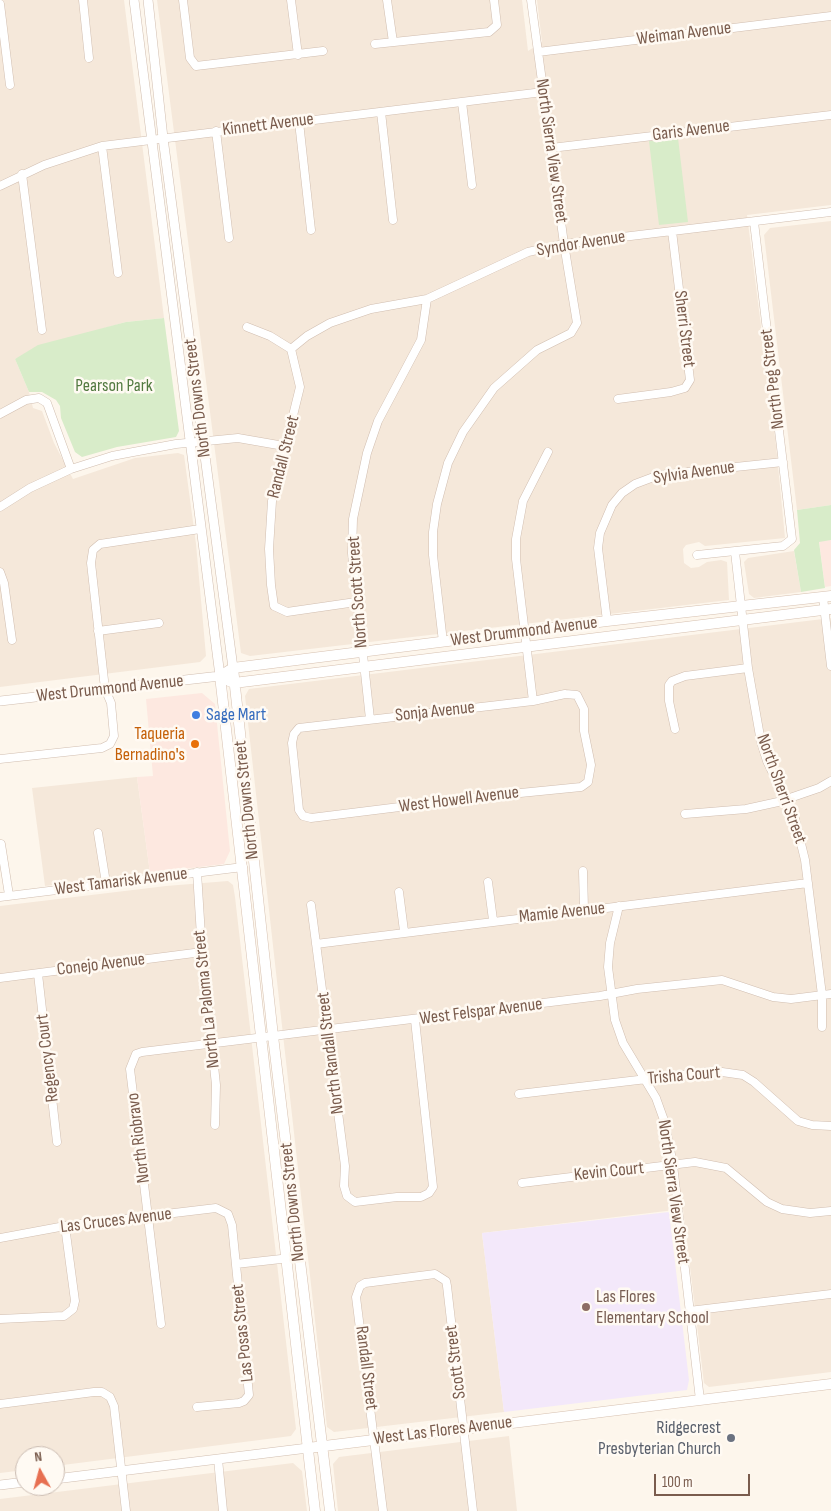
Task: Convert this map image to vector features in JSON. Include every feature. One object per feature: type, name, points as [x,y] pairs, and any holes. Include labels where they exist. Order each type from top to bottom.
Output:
[{"type":"main road","name":"West Drummond Avenue","points":[[220,676],[233,668],[524,633],[607,621],[827,597]]},
{"type":"main road","points":[[744,620],[828,610]]},
{"type":"main road","name":"West Drummond Avenue","points":[[234,683],[744,620]]},
{"type":"main road","name":"North Downs Street","points":[[233,668],[273,1036],[330,1511]]},
{"type":"main road","name":"North Downs Street","points":[[220,676],[315,1511]]},
{"type":"main road","points":[[220,676],[234,683]]},
{"type":"main road","name":"West Las Flores Avenue","points":[[308,1448],[831,1384]]},
{"type":"street","points":[[83,0],[89,58]]},
{"type":"street","name":"North Downs Street","points":[[134,0],[150,139],[220,676]]},
{"type":"street","name":"North Downs Street","points":[[148,0],[163,138],[233,668]]},
{"type":"street","points":[[183,0],[190,58],[196,66],[323,51]]},
{"type":"street","points":[[291,0],[298,55]]},
{"type":"street","points":[[387,0],[393,42]]},
{"type":"street","points":[[375,44],[489,32],[497,25],[494,0]]},
{"type":"street","name":"North Sierra View Street","points":[[443,642],[433,555],[433,532],[437,504],[448,463],[463,432],[494,388],[537,350],[573,331],[577,323],[564,244],[531,0]]},
{"type":"street","points":[[0,4],[10,85]]},
{"type":"street","name":"Weiman Avenue","points":[[538,52],[831,16]]},
{"type":"street","name":"Kinnett Avenue","points":[[0,186],[22,174],[102,146],[543,92]]},
{"type":"street","points":[[462,102],[472,185]]},
{"type":"street","points":[[381,112],[393,220]]},
{"type":"street","name":"Garis Avenue","points":[[551,148],[831,115]]},
{"type":"street","points":[[299,122],[311,230]]},
{"type":"street","points":[[216,131],[229,238]]},
{"type":"street","points":[[102,146],[118,274]]},
{"type":"street","points":[[22,174],[42,330]]},
{"type":"street","name":"Syndor Avenue","points":[[291,350],[307,336],[350,315],[427,299],[516,256],[564,244],[831,212]]},
{"type":"street","name":"North Peg Street","points":[[735,552],[784,546],[790,541],[792,536],[754,222]]},
{"type":"street","name":"Sherri Street","points":[[618,399],[671,392],[685,388],[690,380],[672,231]]},
{"type":"street","name":"North Scott Street","points":[[370,719],[356,602],[352,553],[353,519],[358,486],[367,453],[378,421],[421,340],[427,299]]},
{"type":"street","points":[[247,327],[270,336],[291,350]]},
{"type":"street","name":"Randall Street","points":[[291,350],[300,387],[272,501],[269,549],[274,606],[283,611],[356,602]]},
{"type":"street","points":[[0,414],[26,400],[39,398],[43,400],[50,406],[71,469]]},
{"type":"street","points":[[0,507],[30,488],[71,469],[112,456],[190,442],[238,438],[284,446]]},
{"type":"street","points":[[533,701],[516,559],[518,521],[528,491],[548,452]]},
{"type":"street","name":"Sylvia Avenue","points":[[607,621],[598,548],[605,518],[622,493],[635,484],[659,475],[783,462]]},
{"type":"street","points":[[0,759],[102,748],[110,744],[114,736],[111,703],[105,689],[98,631],[91,557],[93,550],[100,544],[200,529]]},
{"type":"street","points":[[696,555],[735,552]]},
{"type":"street","name":"North Sherri Street","points":[[735,552],[748,668],[766,761],[786,800],[802,840],[822,995],[822,1028]]},
{"type":"street","points":[[0,572],[4,583],[12,640]]},
{"type":"street","points":[[827,597],[831,666]]},
{"type":"street","points":[[98,631],[159,623]]},
{"type":"street","points":[[674,729],[669,701],[669,685],[672,681],[685,676],[748,668]]},
{"type":"street","name":"West Drummond Avenue","points":[[0,701],[220,676]]},
{"type":"street","name":"Sonja Avenue","points":[[324,816],[307,818],[299,810],[292,743],[296,731],[308,726],[533,701],[565,694],[574,695],[580,698],[584,709],[584,731],[591,765],[590,779]]},
{"type":"street","name":"West Howell Avenue","points":[[324,816],[480,796],[581,787],[590,779]]},
{"type":"street","points":[[685,814],[746,809],[786,800],[819,788],[831,781]]},
{"type":"street","points":[[98,833],[106,883]]},
{"type":"street","points":[[1,844],[9,895]]},
{"type":"street","name":"West Tamarisk Avenue","points":[[0,897],[243,867]]},
{"type":"street","points":[[583,871],[584,910]]},
{"type":"street","name":"North La Paloma Street","points":[[197,872],[202,952],[216,1085],[215,1125]]},
{"type":"street","points":[[488,882],[493,920]]},
{"type":"street","name":"Mamie Avenue","points":[[316,944],[404,931],[808,883]]},
{"type":"street","points":[[399,892],[404,931]]},
{"type":"street","name":"North Randall Street","points":[[311,906],[328,1030],[344,1166],[344,1186],[350,1200],[354,1202],[397,1197],[421,1197],[429,1193],[433,1187],[415,1020]]},
{"type":"street","name":"North Sierra View Street","points":[[619,906],[610,943],[608,967],[615,1020],[623,1043],[656,1098],[665,1123],[673,1165],[700,1400]]},
{"type":"street","name":"Conejo Avenue","points":[[0,978],[202,952]]},
{"type":"street","name":"Regency Court","points":[[38,974],[58,1142]]},
{"type":"street","name":"West Felspar Avenue","points":[[132,1060],[136,1054],[142,1052],[415,1020],[611,995],[636,989],[722,980],[773,997],[791,999],[831,994]]},
{"type":"street","name":"North Riobravo","points":[[132,1060],[130,1069],[161,1324]]},
{"type":"street","name":"Trisha Court","points":[[519,1094],[715,1070],[736,1074],[759,1086],[786,1113],[798,1121],[812,1125],[831,1126]]},
{"type":"street","name":"Kevin Court","points":[[522,1183],[695,1162],[726,1168],[767,1202],[782,1208],[810,1214],[831,1211]]},
{"type":"street","name":"Las Cruces Avenue","points":[[0,1238],[65,1226],[216,1208],[223,1210],[230,1217]]},
{"type":"street","name":"Las Posas Street","points":[[197,1406],[244,1401],[249,1394],[230,1217]]},
{"type":"street","points":[[0,1318],[64,1316],[73,1309],[75,1301],[65,1226]]},
{"type":"street","points":[[236,1264],[299,1257]]},
{"type":"street","name":"Scott Street","points":[[360,1286],[369,1282],[424,1274],[439,1275],[447,1286],[473,1511]]},
{"type":"street","name":"Randall Street","points":[[360,1286],[356,1297],[383,1511]]},
{"type":"street","points":[[689,1311],[831,1294]]},
{"type":"street","points":[[0,1404],[94,1392],[106,1393],[114,1406],[126,1511]]},
{"type":"street","name":"West Las Flores Avenue","points":[[65,1478],[308,1448]]},
{"type":"street","points":[[218,1459],[223,1511]]},
{"type":"street","points":[[0,1485],[15,1483]]},
{"type":"shaded area","points":[[0,0],[124,0],[164,318],[126,322],[69,338],[15,359],[29,392],[33,408],[42,411],[54,443],[73,479],[135,458],[178,453],[184,455],[196,544],[206,656],[200,662],[0,687]]},
{"type":"shaded area","points":[[157,0],[522,0],[528,51],[542,42],[537,0],[831,0],[831,205],[747,215],[776,445],[785,538],[705,546],[699,542],[686,545],[683,549],[684,563],[691,568],[699,567],[707,562],[721,560],[727,562],[729,600],[250,656],[241,653]]},
{"type":"shaded area","points":[[831,221],[831,505],[797,510],[764,235],[770,228]]},
{"type":"shaded area","points":[[831,540],[831,586],[825,587],[819,541]]},
{"type":"shaded area","points":[[794,551],[801,592],[754,598],[749,594],[744,562],[748,558]]},
{"type":"shaded area","points":[[831,618],[831,1372],[709,1387],[704,1383],[683,1209],[482,1233],[504,1412],[334,1432],[327,1427],[245,696],[249,689]]},
{"type":"shaded area","points":[[202,693],[215,704],[230,851],[224,864],[150,873],[137,777],[153,776],[146,699]]},
{"type":"shaded area","points":[[137,777],[150,873],[45,886],[32,788]]},
{"type":"shaded area","points":[[228,881],[233,885],[296,1429],[291,1436],[65,1465],[65,1446],[15,1446],[15,1471],[0,1473],[0,906],[166,886]]},
{"type":"shaded area","name":"Las Flores Elementary School","points":[[669,1212],[689,1380],[687,1390],[504,1412],[482,1233]]},
{"type":"shaded area","points":[[509,1436],[517,1511],[338,1511],[333,1464],[339,1457]]},
{"type":"shaded area","points":[[293,1463],[302,1471],[307,1511],[0,1511],[0,1499],[24,1496],[65,1496],[65,1491]]},
{"type":"green space","points":[[678,138],[688,222],[659,225],[649,141]]},
{"type":"green space","name":"Pearson Park","points":[[164,318],[179,431],[176,437],[117,447],[82,457],[75,452],[61,418],[60,406],[56,400],[42,392],[29,392],[15,359],[38,345],[126,322]]},
{"type":"green space","points":[[831,505],[831,540],[819,542],[825,588],[801,592],[794,550],[800,543],[797,510]]},
{"type":"place","name":"Sage Mart","points":[[196,715]]},
{"type":"place","name":"Taqueria Bernadino's","points":[[195,744]]},
{"type":"place","name":"Las Flores Elementary School","points":[[586,1307]]},
{"type":"place","name":"Ridgecrest Presbyterian Church","points":[[731,1438]]}]
